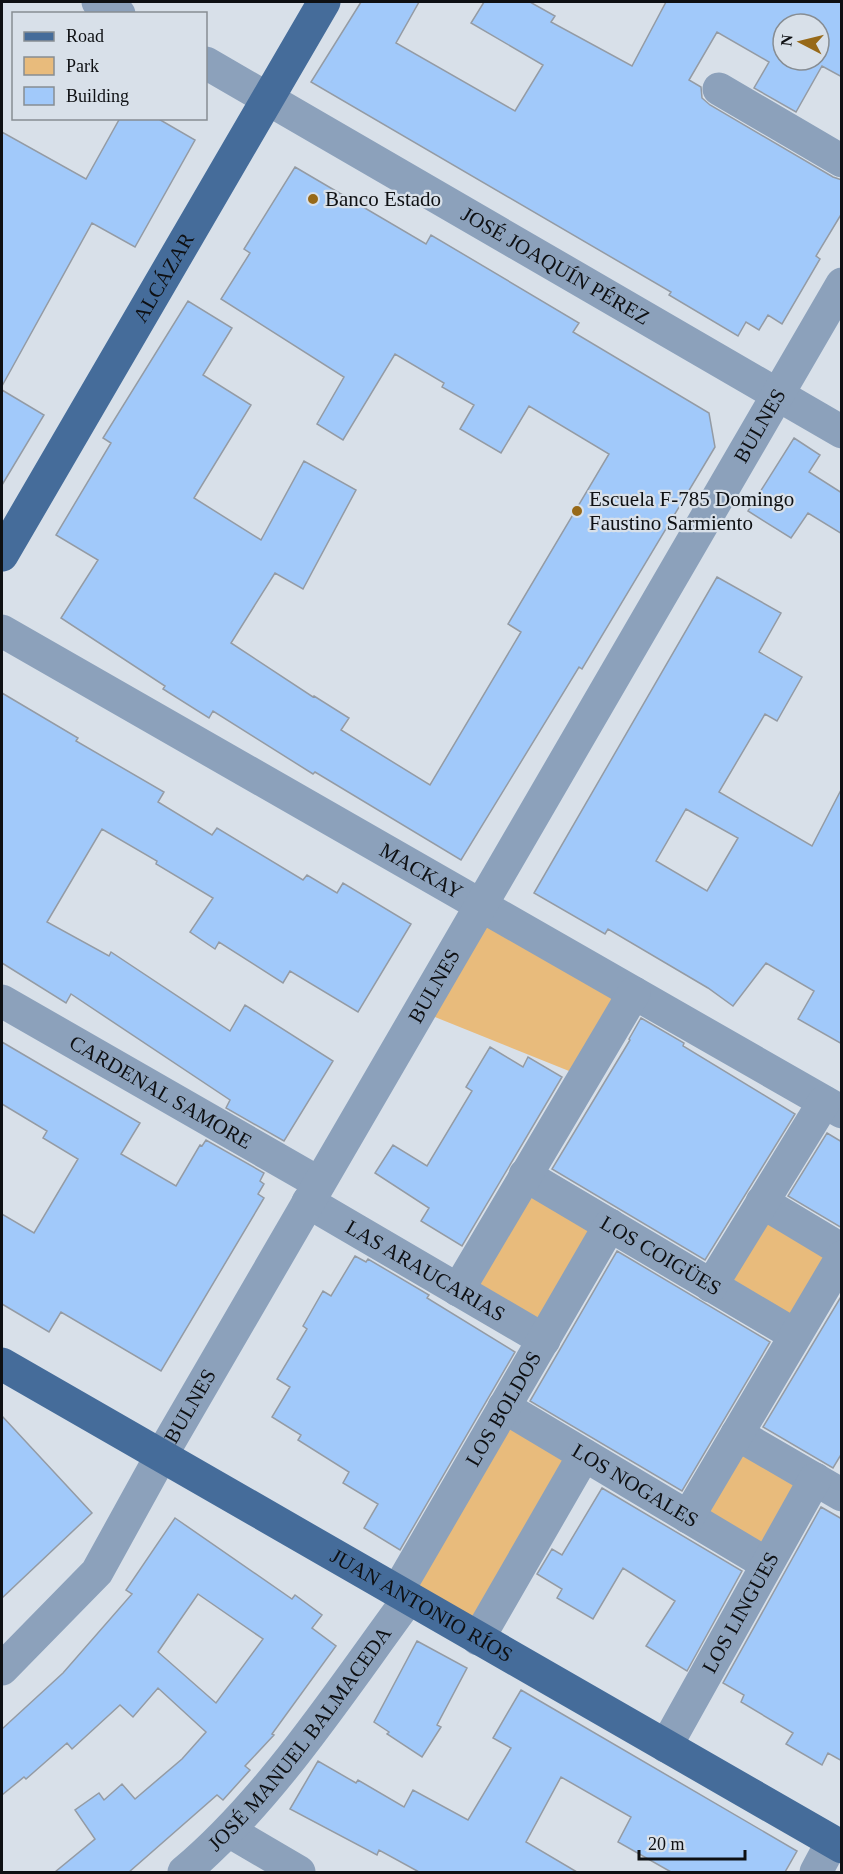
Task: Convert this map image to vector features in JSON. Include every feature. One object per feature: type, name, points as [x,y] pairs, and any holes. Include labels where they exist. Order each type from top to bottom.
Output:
[{"type":"main road","name":"ALCÁZAR","points":[[2,555],[324,2]]},
{"type":"main road","name":"JUAN ANTONIO RÍOS","points":[[2,1364],[837,1845]]},
{"type":"street","points":[[99,2],[116,12]]},
{"type":"street","name":"JOSÉ JOAQUÍN PÉREZ","points":[[207,64],[842,432]]},
{"type":"street","points":[[719,89],[842,161]]},
{"type":"street","name":"BULNES","points":[[2,1669],[97,1572],[161,1456],[842,284]]},
{"type":"street","name":"MACKAY","points":[[2,631],[833,1107]]},
{"type":"street","points":[[458,1290],[634,993]]},
{"type":"street","name":"CARDENAL SAMORE","points":[[2,1001],[314,1193]]},
{"type":"street","points":[[711,1286],[762,1202],[833,1107]]},
{"type":"street","name":"LOS COIGÜES","points":[[525,1175],[795,1335]]},
{"type":"street","name":"LAS ARAUCARIAS","points":[[314,1193],[458,1290],[544,1340]]},
{"type":"street","points":[[762,1202],[842,1251]]},
{"type":"street","name":"LOS BOLDOS","points":[[403,1595],[504,1407],[610,1225]]},
{"type":"street","points":[[688,1516],[842,1257]]},
{"type":"street","name":"LOS NOGALES","points":[[504,1407],[767,1564]]},
{"type":"street","points":[[737,1434],[828,1487]]},
{"type":"street","points":[[478,1639],[584,1455]]},
{"type":"street","name":"LOS LINGUES","points":[[666,1746],[767,1564],[828,1487]]},
{"type":"street","name":"JOSÉ MANUEL BALMACEDA","points":[[184,1872],[228,1831],[284,1767],[403,1595]]},
{"type":"street","points":[[228,1831],[299,1872]]},
{"type":"street","points":[[816,1872],[837,1845]]},
{"type":"green space","points":[[481,905],[634,993],[584,1077],[420,1011]]},
{"type":"green space","points":[[525,1175],[609,1226],[544,1340],[458,1290]]},
{"type":"green space","points":[[762,1202],[841,1250],[795,1335],[711,1286]]},
{"type":"green space","points":[[504,1407],[584,1455],[478,1639],[397,1592]]},
{"type":"green space","points":[[737,1434],[815,1479],[767,1564],[688,1517]]},
{"type":"building","points":[[361,2],[419,2],[396,43],[515,111],[543,65],[471,23],[484,2],[530,2],[555,16],[551,22],[632,66],[666,2],[842,2],[842,77],[831,71],[831,12],[771,12],[771,72],[819,72],[796,112],[754,88],[769,62],[717,32],[689,80],[701,87],[702,98],[710,105],[833,177],[842,180],[842,213],[816,256],[820,259],[782,324],[768,315],[759,330],[746,322],[738,336],[669,295],[671,292],[311,82]]},
{"type":"building","points":[[119,120],[160,120],[195,140],[135,247],[92,223],[2,386],[2,132],[86,179]]},
{"type":"building","points":[[295,167],[426,244],[431,235],[579,323],[573,332],[709,413],[715,447],[582,669],[579,667],[461,860],[315,772],[313,774],[213,711],[209,718],[163,689],[165,686],[61,618],[98,560],[56,535],[111,443],[103,438],[188,301],[232,328],[203,375],[251,405],[194,498],[261,540],[304,461],[356,490],[303,589],[275,573],[231,643],[349,718],[341,730],[430,785],[521,632],[508,624],[609,454],[529,406],[501,453],[460,429],[474,405],[442,387],[444,383],[395,354],[343,440],[317,424],[344,377],[221,299],[250,253],[244,249]]},
{"type":"building","points":[[2,390],[44,415],[2,485]]},
{"type":"building","points":[[794,438],[820,455],[809,472],[842,493],[842,534],[808,513],[791,538],[748,511]]},
{"type":"building","points":[[717,577],[781,613],[759,652],[802,677],[777,721],[765,714],[719,792],[812,846],[842,788],[842,1044],[798,1019],[814,991],[766,963],[733,1006],[708,988],[608,929],[605,934],[534,893]],"holes":[[[686,809],[738,838],[707,891],[656,861]]]},
{"type":"building","points":[[2,693],[78,738],[76,741],[164,792],[158,802],[212,835],[217,828],[303,880],[307,875],[337,893],[343,883],[411,924],[358,1012],[290,971],[283,983],[219,942],[215,949],[190,932],[213,898],[156,864],[157,861],[102,829],[47,922],[109,956],[111,952],[230,1031],[245,1005],[333,1061],[284,1141],[226,1108],[230,1100],[71,994],[66,1003],[2,963]]},
{"type":"building","points":[[641,1018],[795,1114],[705,1260],[552,1169]]},
{"type":"building","points":[[2,1042],[140,1123],[121,1154],[176,1186],[200,1145],[202,1146],[206,1140],[264,1173],[260,1181],[264,1184],[258,1194],[264,1198],[161,1371],[61,1312],[49,1332],[2,1304],[2,1214],[34,1233],[78,1159],[43,1138],[47,1131],[2,1104]]},
{"type":"building","points":[[490,1047],[523,1067],[528,1057],[562,1077],[462,1246],[421,1221],[429,1208],[375,1173],[393,1145],[427,1166],[472,1091],[466,1087]]},
{"type":"building","points":[[827,1133],[842,1142],[842,1228],[788,1196]]},
{"type":"building","points":[[617,1251],[770,1342],[682,1491],[530,1401]]},
{"type":"building","points":[[355,1256],[366,1262],[368,1259],[429,1295],[427,1298],[515,1352],[400,1550],[364,1528],[378,1504],[343,1483],[349,1472],[298,1440],[301,1435],[272,1417],[290,1387],[277,1379],[307,1329],[303,1326],[323,1291],[331,1296]]},
{"type":"building","points":[[842,1295],[842,1453],[833,1468],[763,1427]]},
{"type":"building","points":[[2,1416],[92,1513],[2,1598]]},
{"type":"building","points":[[602,1488],[742,1571],[687,1671],[646,1646],[675,1601],[623,1568],[593,1619],[557,1598],[562,1589],[537,1574],[552,1549],[562,1555]]},
{"type":"building","points":[[821,1507],[842,1519],[842,1761],[828,1753],[822,1765],[786,1744],[793,1733],[741,1702],[744,1695],[723,1683]]},
{"type":"building","points":[[175,1518],[292,1599],[295,1595],[322,1615],[312,1628],[336,1646],[272,1734],[274,1735],[245,1766],[250,1770],[223,1800],[217,1795],[129,1872],[55,1872],[95,1839],[75,1810],[99,1793],[104,1800],[122,1784],[135,1799],[182,1759],[206,1732],[158,1688],[133,1717],[120,1705],[72,1749],[67,1743],[26,1779],[24,1777],[2,1795],[2,1729],[63,1673],[132,1594],[126,1590]],"holes":[[[198,1594],[263,1639],[216,1703],[158,1652]]]},
{"type":"building","points":[[417,1641],[467,1668],[437,1725],[441,1727],[422,1757],[387,1734],[389,1732],[374,1722]]},
{"type":"building","points":[[521,1690],[797,1851],[785,1872],[671,1872],[618,1842],[631,1817],[561,1777],[526,1842],[577,1872],[419,1872],[379,1850],[377,1855],[290,1809],[318,1761],[356,1783],[358,1780],[404,1807],[413,1790],[468,1820],[511,1748],[493,1738]]},
{"type":"place","name":"Banco Estado","points":[[313,199]]},
{"type":"place","name":"Escuela F-785 Domingo Faustino Sarmiento","points":[[577,511]]}]
